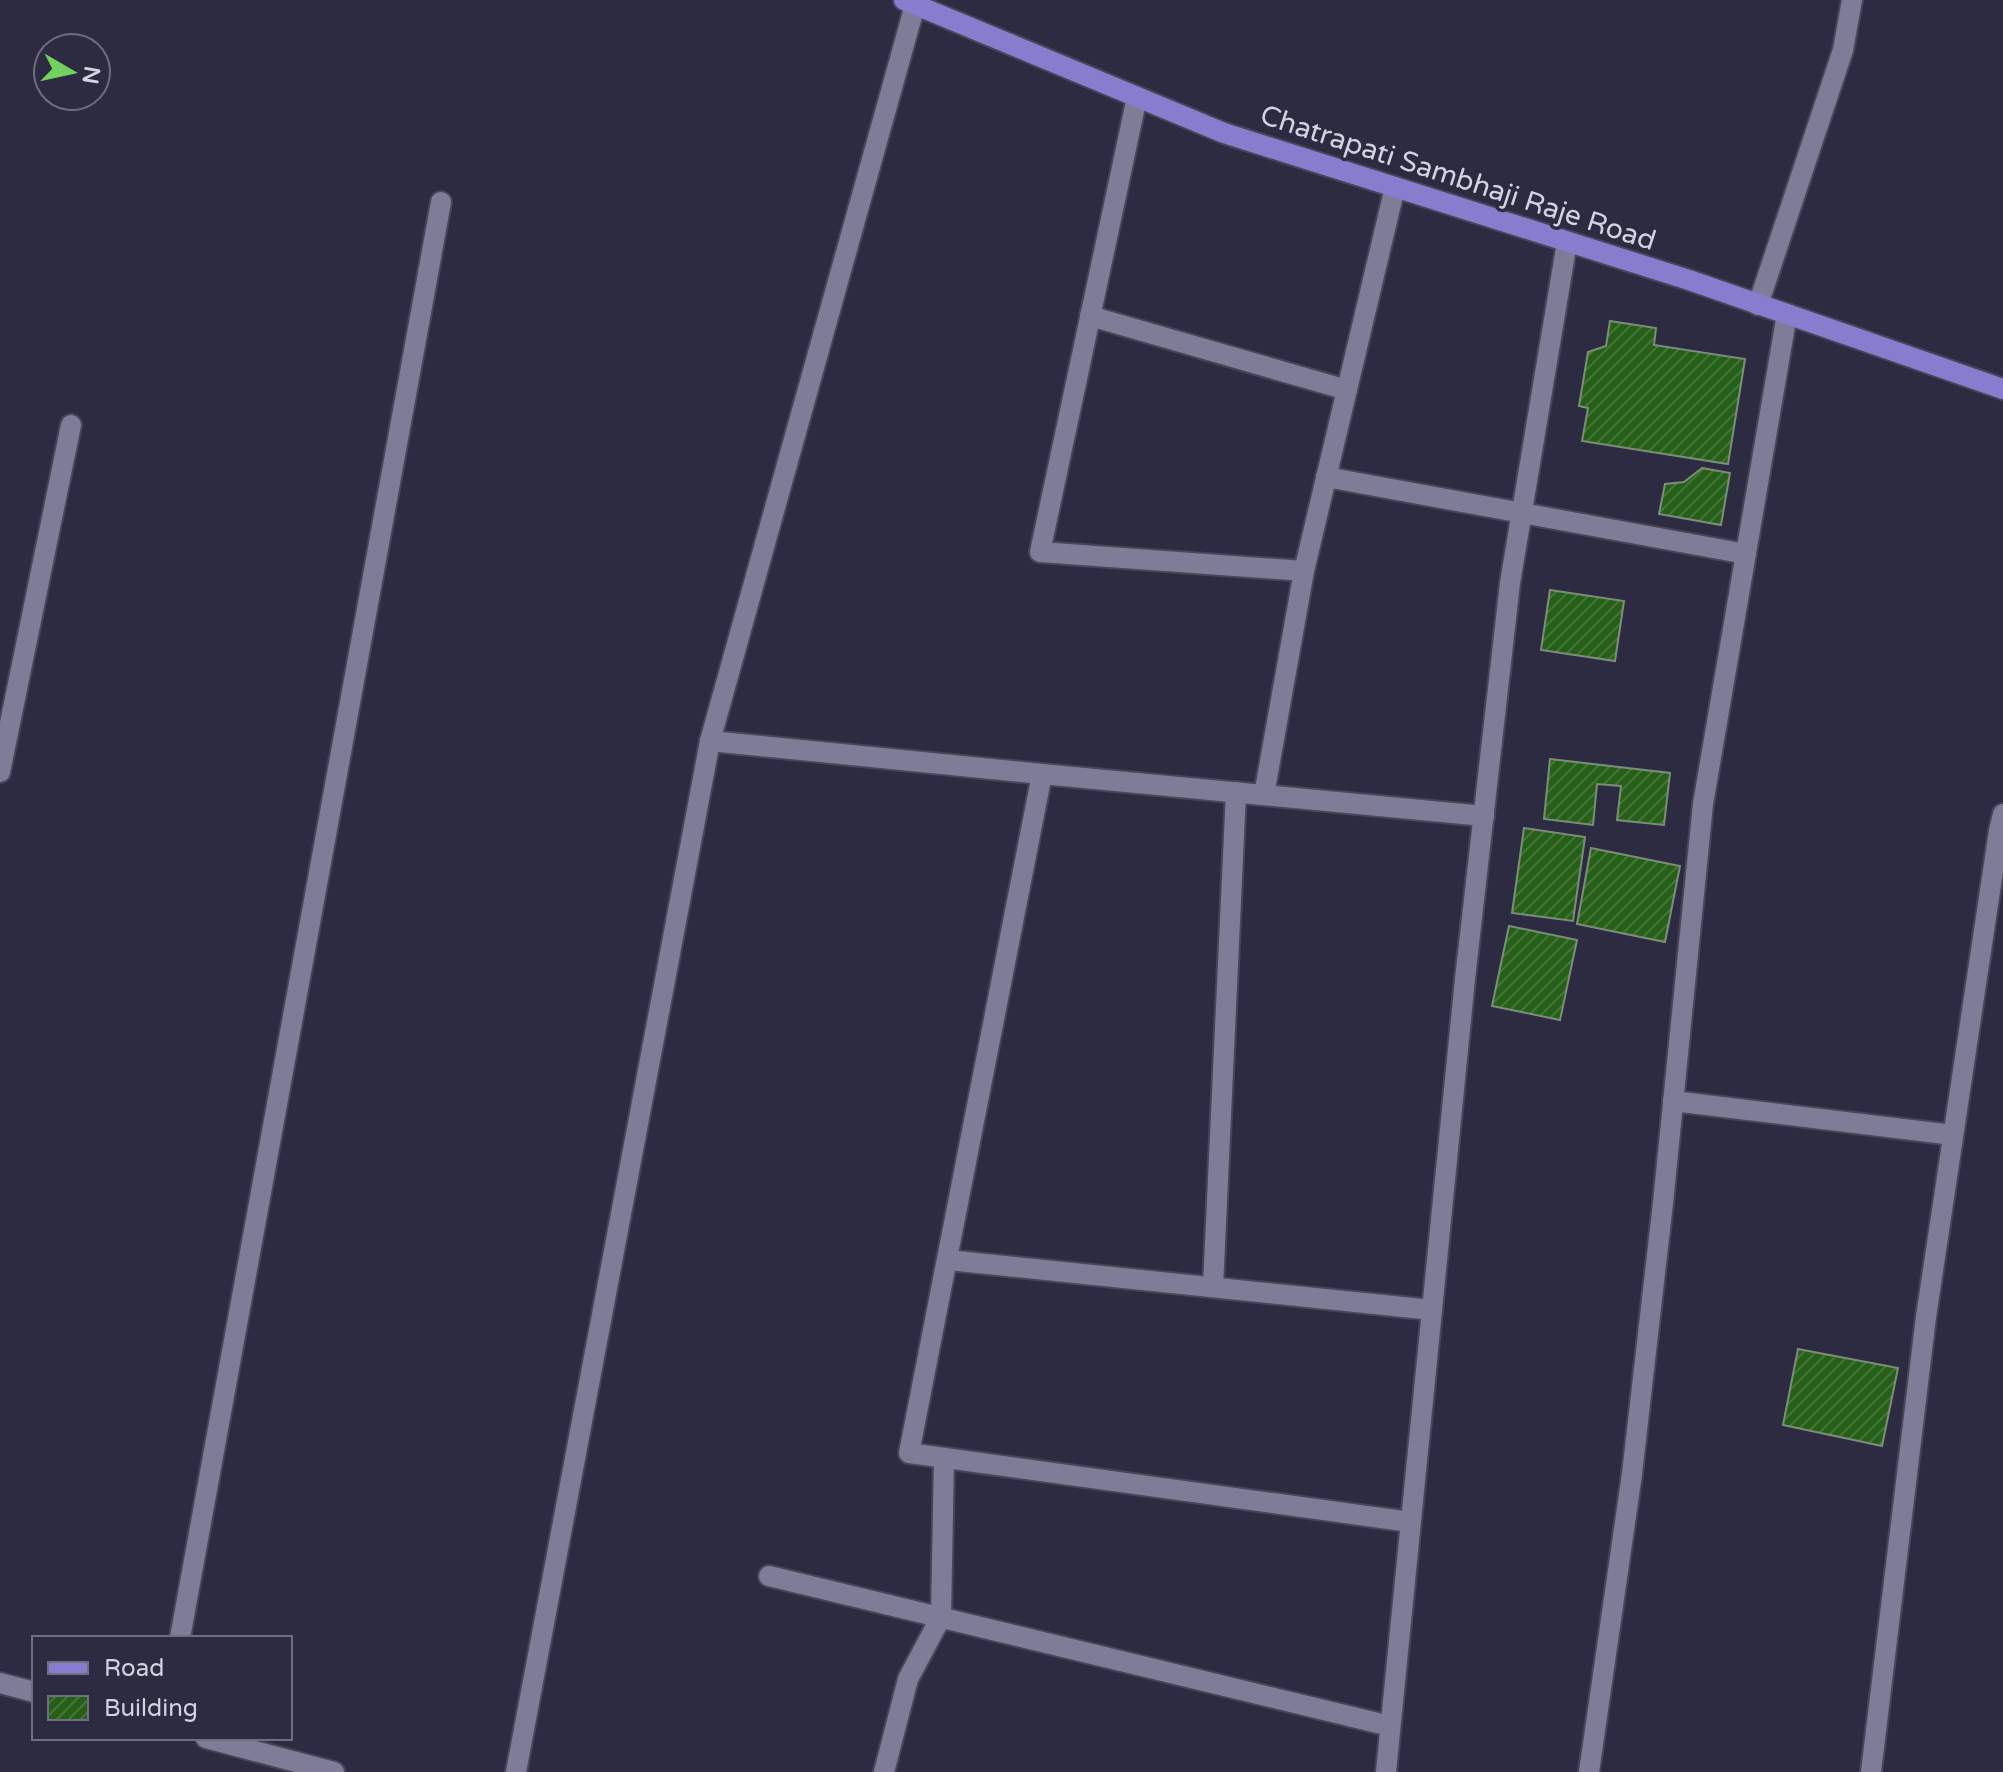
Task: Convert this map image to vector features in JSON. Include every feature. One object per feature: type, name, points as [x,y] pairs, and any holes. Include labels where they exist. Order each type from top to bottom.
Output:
[{"type":"main road","name":"Chatrapati Sambhaji Raje Road","points":[[909,2],[1224,133],[1787,314],[2003,389]]},
{"type":"street","points":[[1758,305],[1843,50],[1852,0]]},
{"type":"street","points":[[516,1772],[710,741],[909,2]]},
{"type":"street","points":[[1137,97],[1040,552],[1304,571]]},
{"type":"street","points":[[1264,795],[1304,571],[1395,187]]},
{"type":"street","points":[[180,1636],[441,202]]},
{"type":"street","points":[[1386,1772],[1465,979],[1510,583],[1567,242]]},
{"type":"street","points":[[1589,1772],[1632,1474],[1703,804],[1787,314]]},
{"type":"street","points":[[1090,316],[1347,390]]},
{"type":"street","points":[[0,772],[71,425]]},
{"type":"street","points":[[1326,477],[1746,554]]},
{"type":"street","points":[[710,741],[1484,816]]},
{"type":"street","points":[[1042,774],[909,1453],[1410,1522]]},
{"type":"street","points":[[1213,1287],[1236,792]]},
{"type":"street","points":[[1871,1772],[1926,1317],[1953,1135],[1997,887],[2003,814]]},
{"type":"street","points":[[1673,1101],[1953,1135]]},
{"type":"street","points":[[948,1260],[1432,1310]]},
{"type":"street","points":[[884,1772],[908,1679],[941,1617],[944,1458]]},
{"type":"street","points":[[769,1576],[1390,1726]]},
{"type":"street","points":[[0,1683],[32,1691]]},
{"type":"street","points":[[214,1740],[334,1772]]},
{"type":"building","points":[[1610,321],[1656,328],[1654,345],[1745,359],[1728,464],[1582,441],[1588,408],[1579,406],[1588,352],[1606,346]]},
{"type":"building","points":[[1702,468],[1730,473],[1721,525],[1659,514],[1665,484],[1684,482]]},
{"type":"building","points":[[1550,590],[1624,601],[1615,661],[1541,650]]},
{"type":"building","points":[[1550,759],[1670,773],[1664,825],[1617,820],[1621,786],[1597,784],[1593,825],[1544,819]]},
{"type":"building","points":[[1524,828],[1585,837],[1573,921],[1512,913]]},
{"type":"building","points":[[1591,848],[1680,866],[1665,942],[1577,924]]},
{"type":"building","points":[[1509,926],[1577,940],[1560,1020],[1492,1006]]},
{"type":"building","points":[[1798,1349],[1898,1368],[1882,1446],[1783,1425]]}]
